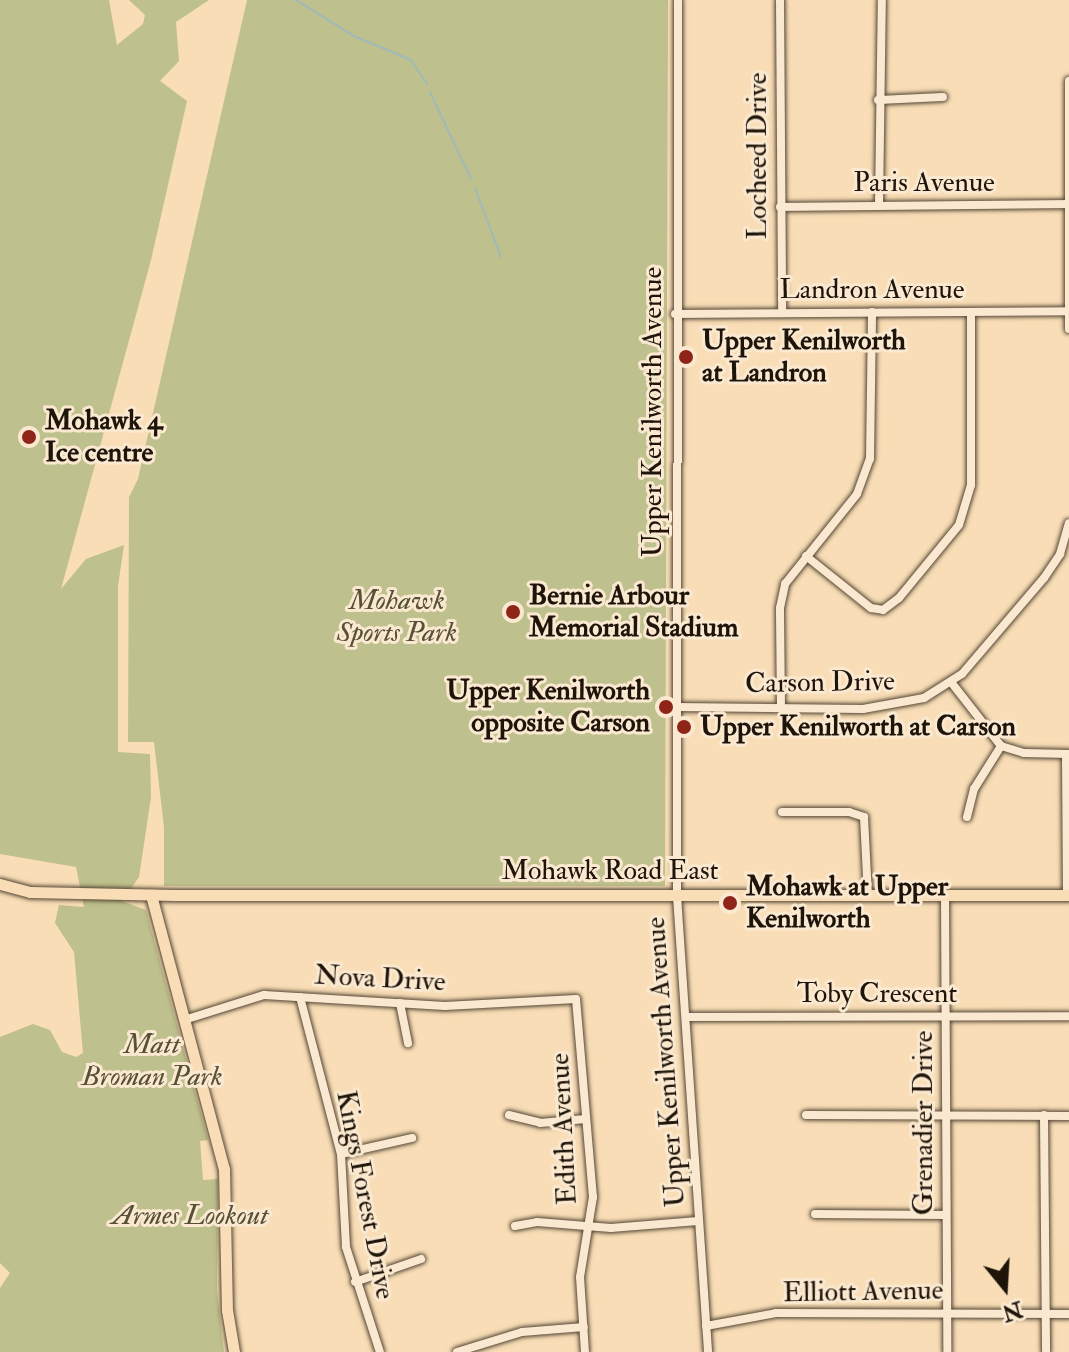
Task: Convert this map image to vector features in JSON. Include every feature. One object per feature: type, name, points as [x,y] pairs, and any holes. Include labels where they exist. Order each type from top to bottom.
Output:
[{"type":"main road","name":"Mohawk Road East","points":[[0,884],[65,893],[151,895],[1068,896]]},
{"type":"main road","points":[[151,895],[227,1186],[227,1310],[234,1352]]},
{"type":"street","name":"Upper Kenilworth Avenue","points":[[678,0],[675,314],[677,896],[708,1352]]},
{"type":"street","name":"Locheed Drive","points":[[780,0],[782,312]]},
{"type":"street","points":[[879,204],[878,100],[882,0]]},
{"type":"street","points":[[1069,81],[1069,329]]},
{"type":"street","points":[[878,100],[943,97]]},
{"type":"street","name":"Paris Avenue","points":[[780,207],[1068,204]]},
{"type":"street","name":"Landron Avenue","points":[[675,314],[1069,311]]},
{"type":"street","points":[[781,708],[782,594],[806,556],[857,494],[867,470],[872,312]]},
{"type":"street","points":[[806,556],[871,608],[883,610],[899,598],[959,525],[971,485],[971,313]]},
{"type":"street","name":"Carson Drive","points":[[675,707],[885,708],[924,698],[951,682],[1044,578],[1060,554],[1069,523]]},
{"type":"street","points":[[951,682],[1001,746],[1024,753],[1067,754],[1068,896]]},
{"type":"street","points":[[967,817],[974,789],[1001,746]]},
{"type":"street","points":[[782,812],[849,812],[864,817],[868,895]]},
{"type":"street","name":"Grenadier Drive","points":[[945,895],[947,1352]]},
{"type":"street","name":"Nova Drive","points":[[184,1020],[264,995],[445,1006],[576,999]]},
{"type":"street","name":"Kings Forest Drive","points":[[300,997],[341,1154],[346,1247],[380,1352]]},
{"type":"street","name":"Edith Avenue","points":[[576,999],[593,1197],[580,1277],[585,1352]]},
{"type":"street","points":[[400,1003],[408,1043]]},
{"type":"street","name":"Toby Crescent","points":[[686,1017],[1069,1016]]},
{"type":"street","points":[[509,1115],[540,1123],[586,1119]]},
{"type":"street","points":[[806,1115],[1069,1116]]},
{"type":"street","points":[[1044,1115],[1046,1352]]},
{"type":"street","points":[[341,1154],[412,1138]]},
{"type":"street","points":[[815,1214],[946,1215]]},
{"type":"street","points":[[515,1226],[537,1222],[590,1228],[698,1221]]},
{"type":"street","points":[[355,1282],[421,1259]]},
{"type":"street","name":"Elliott Avenue","points":[[706,1326],[776,1313],[1069,1314]]},
{"type":"street","points":[[457,1352],[522,1332],[584,1327]]},
{"type":"green space","points":[[0,0],[109,0],[117,45],[143,24],[145,15],[129,0],[209,0],[176,22],[179,61],[160,81],[187,101],[151,260],[61,589],[86,559],[124,545],[118,586],[118,752],[150,754],[151,797],[139,877],[122,901],[146,910],[208,1140],[200,1141],[203,1180],[218,1179],[217,1290],[224,1352],[0,1352],[0,1288],[10,1273],[0,1263],[0,1037],[33,1024],[50,1030],[62,1052],[76,1057],[83,1053],[74,952],[55,923],[59,905],[84,907],[76,867],[0,854]]},
{"type":"green space","name":"Mohawk Sports Park","points":[[247,0],[668,0],[665,886],[164,886],[164,827],[154,742],[128,742],[129,497],[138,479]]},
{"type":"waterway","points":[[296,0],[354,36],[411,60],[427,84]]},
{"type":"waterway","points":[[430,92],[471,179]]},
{"type":"waterway","points":[[475,188],[501,257]]},
{"type":"place","name":"Upper Kenilworth at Landron","points":[[686,357]]},
{"type":"place","name":"Mohawk 4 Ice centre","points":[[29,437]]},
{"type":"place","name":"Bernie Arbour Memorial Stadium","points":[[513,612]]},
{"type":"place","name":"Upper Kenilworth opposite Carson","points":[[666,707]]},
{"type":"place","name":"Upper Kenilworth at Carson","points":[[684,727]]},
{"type":"place","name":"Mohawk at Upper Kenilworth","points":[[730,903]]},
{"type":"park label","name":"Matt Broman Park","points":[[152,1061]]},
{"type":"park label","name":"Armes Lookout","points":[[190,1216]]}]
